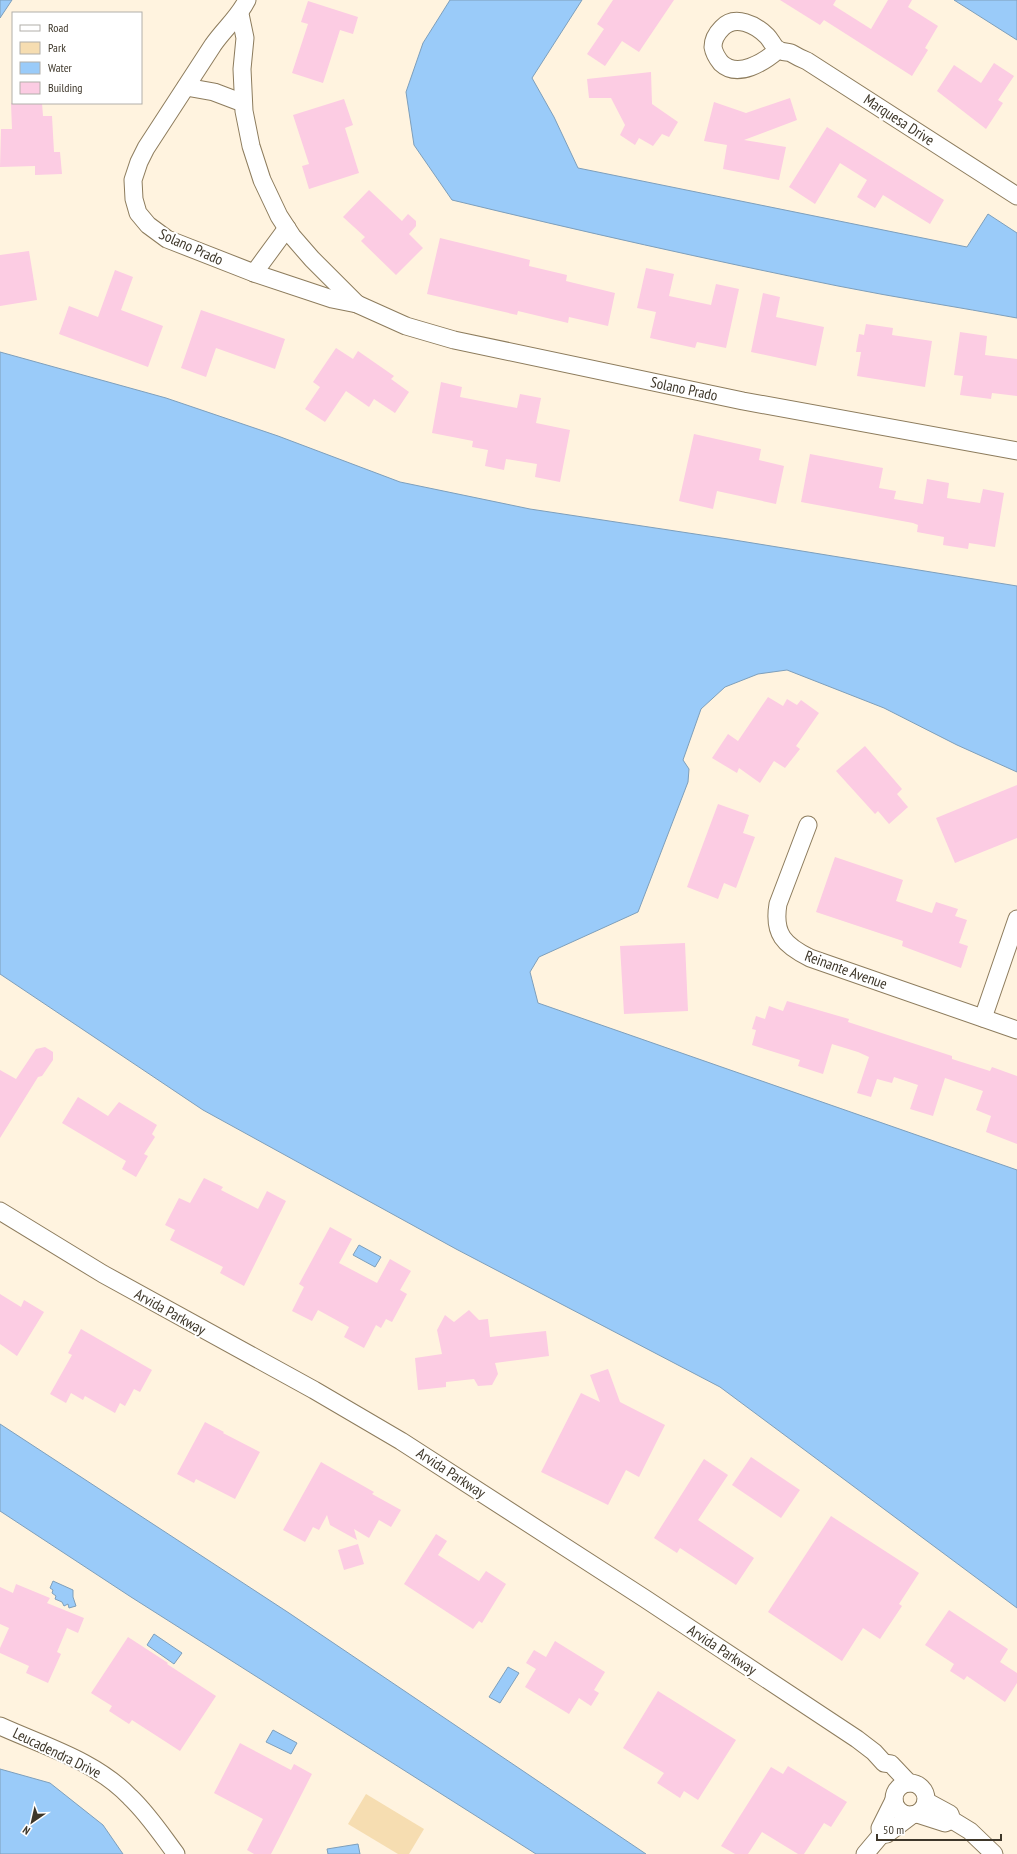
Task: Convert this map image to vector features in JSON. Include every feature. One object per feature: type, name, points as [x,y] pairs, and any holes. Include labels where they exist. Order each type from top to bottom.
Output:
[{"type":"street","name":"Solano Prado","points":[[244,7],[221,34],[186,86],[146,148],[135,172],[133,189],[138,213],[148,226],[167,239],[254,273],[332,299],[358,304],[406,326],[466,343],[743,402],[1017,451]]},
{"type":"street","name":"Solano Prado","points":[[244,7],[245,38],[242,69],[243,103],[247,129],[262,180],[287,228],[312,260],[358,304]]},
{"type":"street","name":"Marquesa Drive","points":[[778,50],[789,53],[807,62],[1017,196]]},
{"type":"street","points":[[186,86],[214,92],[243,103]]},
{"type":"street","points":[[254,273],[287,228]]},
{"type":"street","name":"Reinante Avenue","points":[[808,825],[777,909],[777,927],[786,942],[794,950],[810,958],[1017,1030]]},
{"type":"street","points":[[983,1018],[1017,919]]},
{"type":"street","name":"Arvida Parkway","points":[[0,1211],[103,1274],[314,1390],[401,1441],[644,1598],[850,1734],[869,1748],[884,1763],[891,1764],[909,1783],[922,1789],[925,1795],[918,1810]]},
{"type":"street","name":"Leucadendra Drive","points":[[0,1726],[79,1761],[105,1775],[130,1796],[141,1808],[176,1854]]},
{"type":"street","points":[[884,1763],[882,1770],[895,1796],[896,1807],[900,1812],[918,1810],[945,1822],[952,1820],[970,1831],[994,1854]]},
{"type":"street","points":[[881,1835],[880,1828],[895,1796],[902,1785],[909,1783]]},
{"type":"street","points":[[864,1854],[881,1835],[887,1834],[918,1810]]},
{"type":"green space","points":[[366,1794],[424,1829],[409,1854],[398,1854],[348,1824]]},
{"type":"water","points":[[0,0],[12,0],[0,18]]},
{"type":"water","points":[[450,0],[582,0],[532,78],[554,117],[578,168],[967,247],[988,214],[1017,233],[1017,318],[883,295],[790,276],[645,245],[452,200],[414,145],[406,92],[423,43]]},
{"type":"water","points":[[954,0],[1017,0],[1017,40]]},
{"type":"water","points":[[0,352],[166,398],[278,436],[400,482],[530,509],[728,539],[1017,586],[1017,772],[957,745],[884,708],[787,670],[758,674],[725,687],[701,709],[683,760],[689,769],[688,782],[638,912],[539,957],[530,972],[538,1003],[1017,1170],[1017,1608],[720,1387],[456,1249],[203,1110],[0,974]]},
{"type":"water","points":[[359,1245],[381,1257],[375,1267],[353,1255]]},
{"type":"water","points":[[0,1424],[289,1613],[646,1854],[536,1854],[131,1597],[0,1511]]},
{"type":"water","points":[[53,1581],[73,1590],[73,1597],[76,1606],[69,1608],[68,1604],[64,1606],[62,1602],[55,1599],[56,1596],[52,1593],[53,1590],[50,1588]]},
{"type":"water","points":[[154,1634],[182,1653],[174,1664],[147,1645]]},
{"type":"water","points":[[508,1667],[519,1673],[500,1703],[489,1697]]},
{"type":"water","points":[[273,1730],[297,1743],[291,1754],[266,1742]]},
{"type":"water","points":[[0,1769],[50,1783],[103,1825],[123,1854],[0,1854]]},
{"type":"water","points":[[358,1844],[360,1854],[328,1854],[327,1849]]},
{"type":"building","points":[[613,0],[674,0],[639,52],[622,41],[605,66],[587,54],[604,29],[597,24]]},
{"type":"building","points":[[780,0],[836,0],[833,5],[871,29],[888,0],[912,0],[908,7],[938,26],[925,48],[928,50],[912,76],[824,20],[820,25]]},
{"type":"building","points":[[308,1],[358,17],[353,34],[340,30],[323,83],[292,73],[308,24],[301,22]]},
{"type":"building","points":[[994,63],[1014,76],[998,100],[1003,103],[986,129],[937,91],[954,65],[981,83]]},
{"type":"building","points":[[651,72],[652,104],[678,122],[669,137],[662,134],[653,146],[639,138],[635,145],[620,135],[625,125],[611,98],[589,98],[587,79]]},
{"type":"building","points":[[790,98],[797,120],[744,140],[786,147],[779,180],[723,169],[727,145],[704,141],[714,102],[746,113]]},
{"type":"building","points":[[344,99],[353,125],[345,128],[359,173],[309,189],[302,166],[309,164],[293,115]]},
{"type":"building","points":[[11,103],[42,104],[43,116],[52,116],[54,152],[60,152],[62,174],[35,175],[35,166],[0,167],[1,129],[12,129]]},
{"type":"building","points":[[827,127],[944,200],[930,224],[883,195],[875,208],[857,197],[867,180],[840,163],[815,204],[789,187]]},
{"type":"building","points":[[369,190],[402,221],[408,214],[416,221],[416,226],[409,234],[423,248],[396,275],[361,241],[365,237],[343,217]]},
{"type":"building","points":[[440,238],[530,260],[529,266],[567,275],[566,281],[615,293],[608,326],[569,317],[568,323],[518,311],[517,315],[427,294]]},
{"type":"building","points":[[29,251],[37,300],[0,306],[0,255]]},
{"type":"building","points":[[646,268],[674,274],[669,296],[711,305],[716,284],[739,289],[726,348],[697,342],[695,348],[650,338],[656,312],[637,308]]},
{"type":"building","points":[[115,270],[133,277],[121,310],[163,326],[148,367],[59,334],[69,306],[98,317]]},
{"type":"building","points":[[763,293],[780,297],[776,317],[824,327],[816,366],[751,352]]},
{"type":"building","points":[[201,310],[285,339],[275,369],[216,348],[206,377],[181,368]]},
{"type":"building","points":[[866,324],[893,328],[892,335],[932,341],[925,387],[857,376],[861,352],[856,352],[859,334],[864,335]]},
{"type":"building","points":[[960,332],[987,336],[985,355],[1017,359],[1017,396],[992,393],[991,399],[960,395],[963,376],[954,375]]},
{"type":"building","points":[[336,348],[353,359],[358,351],[394,376],[391,379],[409,392],[395,413],[374,399],[369,407],[346,391],[325,422],[305,409],[320,387],[313,382]]},
{"type":"building","points":[[441,382],[462,387],[460,397],[517,408],[520,394],[541,398],[536,423],[570,430],[560,482],[535,477],[537,464],[506,459],[504,470],[485,466],[488,450],[472,447],[473,441],[432,433]]},
{"type":"building","points":[[694,434],[761,449],[759,460],[784,466],[776,504],[717,491],[713,509],[679,501]]},
{"type":"building","points":[[810,454],[883,468],[879,488],[896,491],[894,499],[923,504],[927,479],[949,483],[947,498],[980,503],[983,489],[1004,493],[995,547],[969,543],[968,549],[943,545],[944,537],[917,532],[918,525],[913,523],[801,502]]},
{"type":"building","points":[[768,697],[783,706],[787,699],[797,705],[801,700],[819,713],[796,746],[800,749],[785,768],[774,761],[760,783],[739,768],[737,773],[712,758],[728,734],[738,741]]},
{"type":"building","points":[[865,746],[902,789],[897,794],[908,807],[889,824],[878,811],[875,814],[836,771]]},
{"type":"building","points":[[1017,785],[1017,838],[955,863],[936,818]]},
{"type":"building","points":[[718,804],[749,815],[743,833],[755,837],[736,888],[724,883],[718,899],[687,887]]},
{"type":"building","points":[[835,857],[903,880],[896,901],[932,913],[936,902],[958,909],[955,916],[967,920],[959,943],[968,946],[961,968],[902,946],[903,941],[816,912]]},
{"type":"building","points":[[685,943],[688,1011],[624,1014],[620,946]]},
{"type":"building","points":[[787,1001],[849,1019],[848,1022],[952,1056],[952,1059],[990,1071],[992,1067],[1017,1076],[1017,1144],[986,1132],[991,1116],[976,1110],[983,1091],[945,1078],[933,1116],[910,1109],[918,1085],[894,1077],[892,1083],[877,1079],[871,1097],[857,1093],[869,1057],[858,1052],[832,1044],[823,1074],[798,1066],[800,1060],[752,1045],[756,1030],[752,1029],[756,1016],[765,1019],[769,1006],[783,1011]]},
{"type":"building","points":[[45,1047],[53,1052],[53,1060],[42,1076],[38,1077],[0,1138],[0,1070],[16,1079],[36,1049]]},
{"type":"building","points":[[78,1097],[108,1116],[119,1102],[157,1125],[152,1134],[155,1137],[144,1154],[148,1156],[136,1177],[122,1169],[126,1161],[62,1123]]},
{"type":"building","points":[[204,1178],[223,1187],[221,1190],[258,1209],[267,1191],[286,1201],[244,1286],[220,1273],[223,1267],[170,1240],[175,1230],[165,1225],[179,1198],[190,1203]]},
{"type":"building","points":[[330,1227],[352,1239],[339,1263],[377,1283],[390,1259],[411,1271],[400,1290],[407,1294],[392,1322],[386,1319],[381,1328],[376,1325],[364,1348],[344,1337],[349,1327],[318,1310],[312,1321],[292,1311],[304,1287],[299,1284]]},
{"type":"building","points":[[0,1294],[21,1307],[24,1300],[44,1312],[17,1356],[0,1344]]},
{"type":"building","points":[[469,1310],[479,1320],[488,1319],[490,1337],[546,1331],[549,1356],[495,1363],[498,1374],[492,1385],[478,1386],[474,1379],[446,1382],[446,1387],[418,1390],[415,1358],[442,1354],[437,1330],[445,1315],[454,1322]]},
{"type":"building","points":[[81,1329],[152,1370],[140,1392],[134,1389],[125,1406],[120,1403],[115,1413],[85,1396],[83,1400],[71,1393],[66,1403],[50,1394],[72,1355],[68,1353]]},
{"type":"building","points":[[608,1369],[620,1402],[665,1425],[639,1477],[626,1470],[608,1505],[541,1472],[581,1393],[600,1402],[590,1375]]},
{"type":"building","points":[[205,1422],[260,1452],[235,1499],[196,1479],[194,1483],[177,1474]]},
{"type":"building","points":[[751,1457],[800,1490],[781,1518],[732,1485]]},
{"type":"building","points":[[704,1459],[728,1475],[698,1520],[754,1558],[736,1585],[680,1548],[677,1553],[654,1538]]},
{"type":"building","points":[[321,1462],[374,1492],[372,1494],[401,1510],[391,1527],[379,1520],[369,1538],[354,1529],[357,1540],[330,1525],[327,1515],[319,1530],[313,1527],[305,1542],[283,1530]]},
{"type":"building","points":[[831,1516],[919,1573],[899,1604],[902,1606],[880,1639],[863,1628],[842,1661],[768,1612]]},
{"type":"building","points":[[436,1534],[447,1541],[438,1555],[479,1581],[486,1571],[506,1584],[482,1623],[479,1621],[473,1629],[404,1584]]},
{"type":"building","points":[[358,1544],[364,1564],[344,1570],[338,1550]]},
{"type":"building","points":[[16,1584],[50,1598],[47,1603],[84,1618],[78,1633],[67,1628],[57,1652],[61,1654],[48,1683],[26,1673],[29,1666],[0,1653],[0,1648],[9,1628],[0,1624],[0,1587],[13,1593]]},
{"type":"building","points":[[949,1610],[1008,1649],[1000,1662],[1017,1673],[1017,1683],[1005,1702],[967,1676],[964,1680],[950,1671],[954,1664],[925,1645]]},
{"type":"building","points":[[128,1637],[216,1696],[180,1751],[132,1720],[129,1724],[109,1711],[112,1706],[91,1693]]},
{"type":"building","points":[[555,1641],[605,1672],[594,1690],[599,1693],[591,1706],[579,1698],[569,1714],[525,1687],[536,1669],[526,1663],[534,1650],[546,1657]]},
{"type":"building","points":[[658,1691],[736,1740],[698,1800],[684,1791],[680,1798],[657,1783],[664,1773],[623,1748]]},
{"type":"building","points":[[240,1743],[291,1770],[294,1764],[312,1774],[271,1854],[254,1854],[247,1850],[263,1819],[214,1793]]},
{"type":"building","points":[[788,1766],[847,1802],[831,1827],[824,1823],[804,1854],[798,1854],[762,1832],[748,1854],[735,1854],[721,1846],[771,1767],[783,1774]]}]
